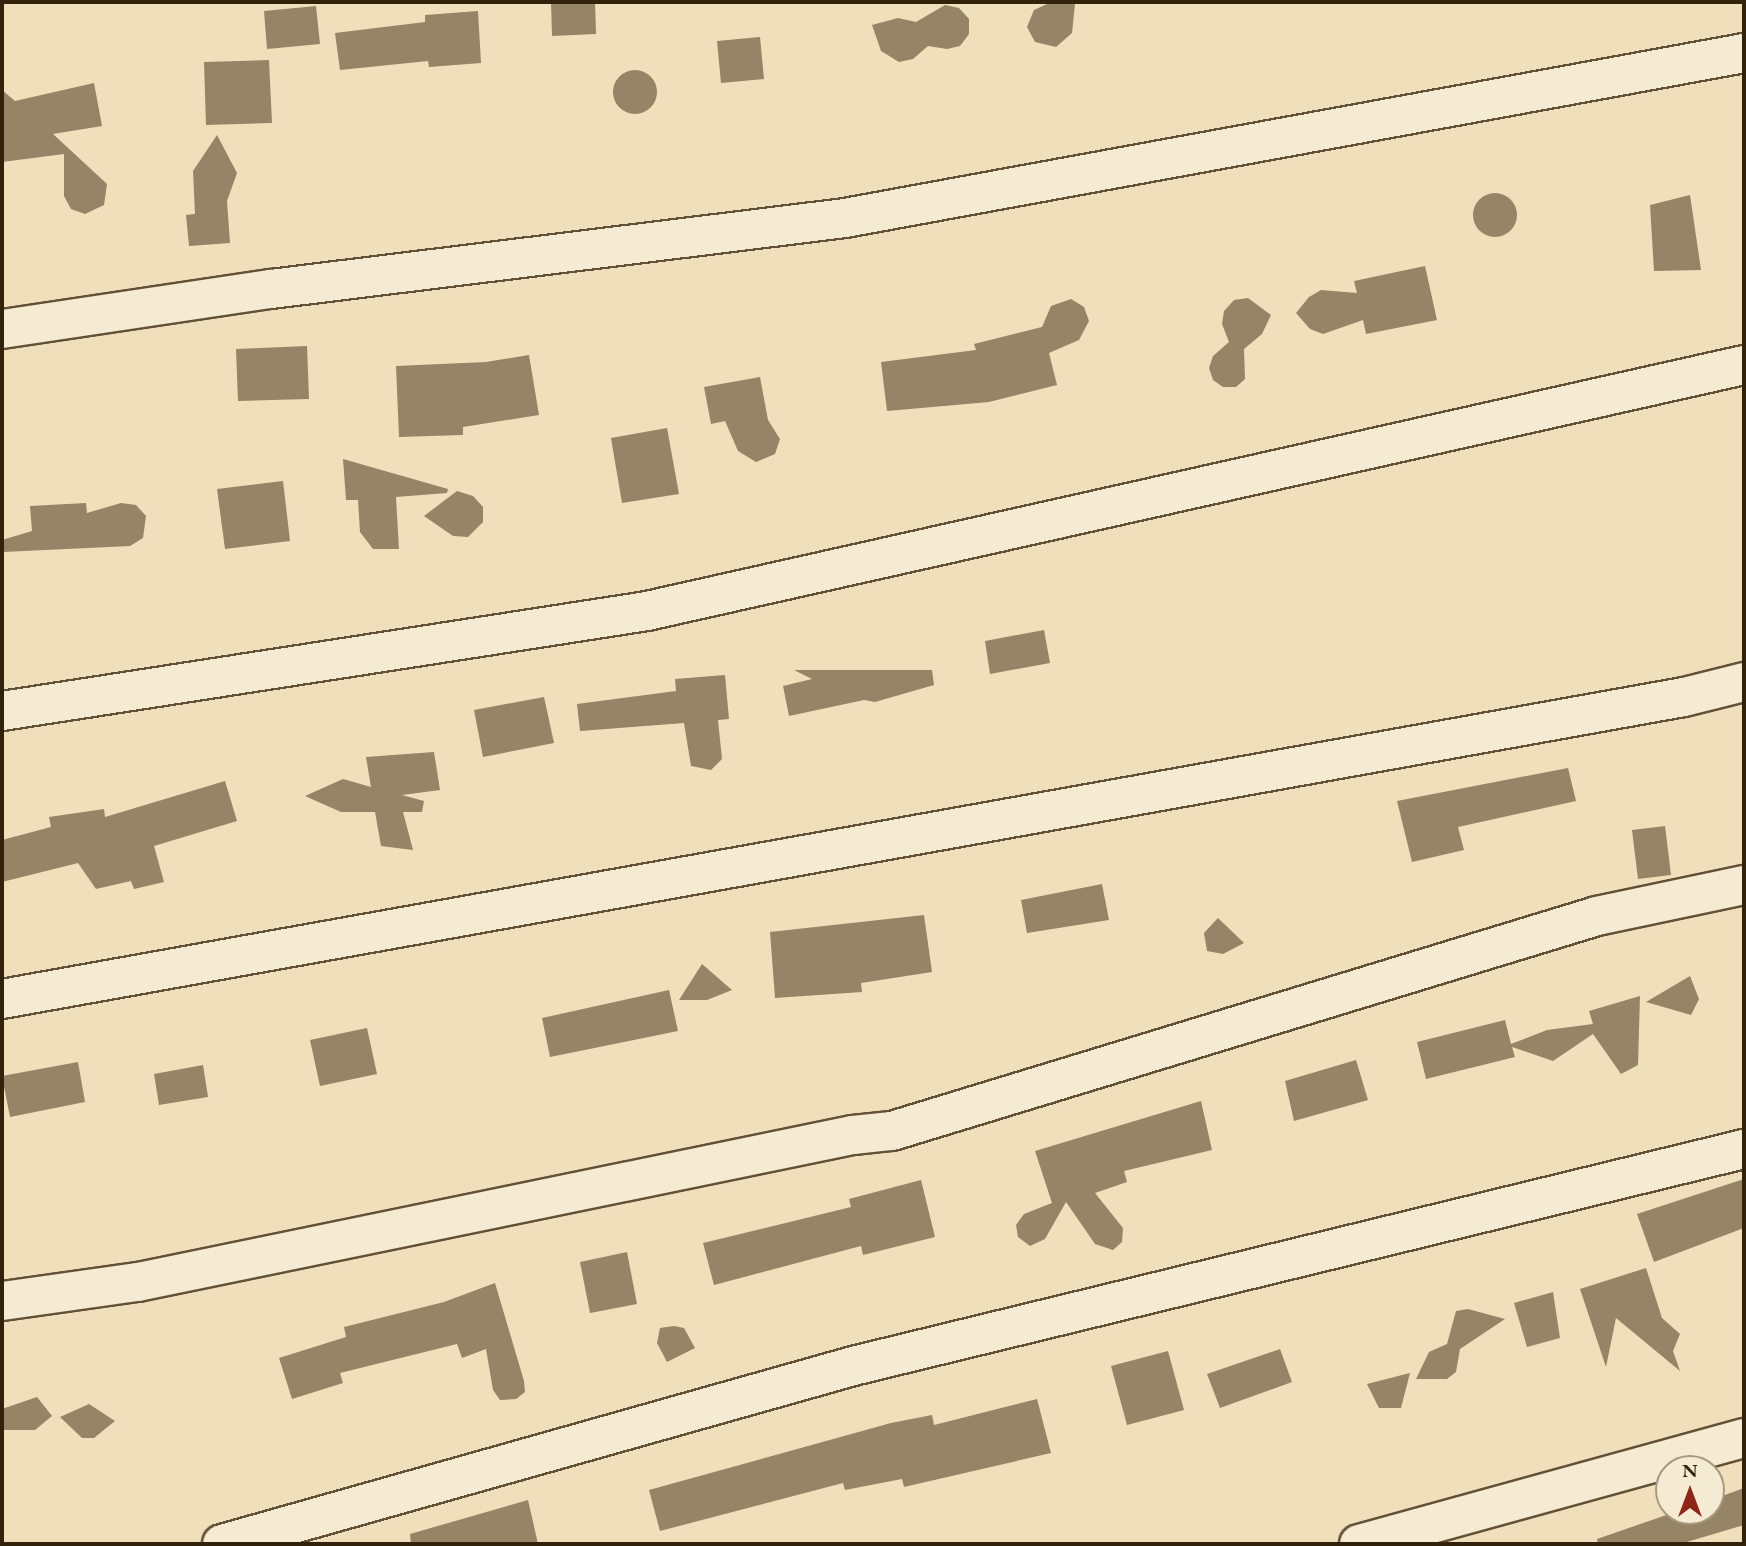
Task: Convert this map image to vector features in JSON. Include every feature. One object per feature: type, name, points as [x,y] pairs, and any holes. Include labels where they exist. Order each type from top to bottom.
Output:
[{"type":"street","points":[[2,330],[271,289],[845,218],[1744,53]]},
{"type":"street","points":[[2,711],[647,611],[1744,365]]},
{"type":"street","points":[[2,999],[1684,697],[1744,682]]},
{"type":"street","points":[[2,1301],[152,1280],[853,1135],[892,1131],[1597,916],[1744,885]]},
{"type":"street","points":[[222,1544],[853,1366],[1744,1149]]},
{"type":"street","points":[[1359,1544],[1744,1438]]},
{"type":"building","points":[[551,2],[595,2],[596,34],[552,36]]},
{"type":"building","points":[[1047,4],[1075,4],[1072,33],[1056,47],[1035,42],[1027,27],[1034,10]]},
{"type":"building","points":[[945,5],[959,8],[969,19],[969,34],[960,46],[947,49],[928,46],[913,59],[899,62],[881,51],[872,25],[898,18],[916,22]]},
{"type":"building","points":[[316,6],[320,44],[267,49],[264,11]]},
{"type":"building","points":[[478,11],[481,63],[429,67],[428,61],[340,70],[335,33],[425,22],[425,15]]},
{"type":"building","points":[[760,37],[764,79],[721,83],[717,41]]},
{"type":"building","points":[[269,60],[272,123],[206,125],[204,62]]},
{"type":"building","points":[[635,70],[651,76],[657,92],[651,108],[635,114],[619,108],[613,92],[619,76]]},
{"type":"building","points":[[94,83],[102,126],[53,134],[107,184],[104,205],[85,214],[71,209],[64,196],[64,154],[2,162],[2,90],[15,101]]},
{"type":"building","points":[[217,135],[237,173],[227,201],[230,243],[189,246],[186,215],[195,214],[193,171]]},
{"type":"building","points":[[1495,193],[1511,199],[1517,215],[1511,231],[1495,237],[1479,231],[1473,215],[1479,199]]},
{"type":"building","points":[[1690,195],[1701,270],[1654,271],[1650,205]]},
{"type":"building","points":[[1425,266],[1437,320],[1366,334],[1363,320],[1323,334],[1310,329],[1296,313],[1309,297],[1321,290],[1357,293],[1354,281]]},
{"type":"building","points":[[1248,298],[1271,315],[1262,334],[1244,349],[1245,379],[1236,387],[1223,387],[1213,380],[1209,368],[1213,356],[1229,342],[1222,324],[1224,311],[1234,300]]},
{"type":"building","points":[[1071,299],[1084,307],[1089,321],[1079,340],[1049,353],[1057,385],[989,402],[887,411],[881,362],[976,350],[974,344],[1042,327],[1051,306]]},
{"type":"building","points":[[307,346],[309,399],[238,401],[236,349]]},
{"type":"building","points":[[529,355],[539,415],[463,427],[463,435],[399,437],[396,366],[486,362]]},
{"type":"building","points":[[760,377],[768,420],[780,439],[775,454],[756,462],[738,451],[725,421],[711,424],[704,387]]},
{"type":"building","points":[[667,428],[679,494],[622,503],[611,438]]},
{"type":"building","points":[[343,459],[448,489],[447,493],[396,497],[399,549],[373,549],[360,532],[358,500],[346,500]]},
{"type":"building","points":[[283,481],[290,541],[225,549],[217,489]]},
{"type":"building","points":[[457,491],[473,496],[483,507],[483,522],[468,537],[453,536],[424,516]]},
{"type":"building","points":[[86,503],[87,513],[121,503],[136,505],[146,516],[143,538],[130,546],[3,552],[2,540],[32,531],[30,506]]},
{"type":"building","points":[[1044,630],[1050,663],[990,674],[985,641]]},
{"type":"building","points":[[794,670],[932,670],[934,685],[875,702],[864,700],[789,716],[783,686],[812,679]]},
{"type":"building","points":[[725,675],[729,719],[718,720],[722,759],[711,770],[691,766],[684,723],[580,731],[577,704],[676,691],[675,679]]},
{"type":"building","points":[[544,697],[554,743],[483,757],[474,710]]},
{"type":"building","points":[[434,752],[440,790],[402,795],[424,801],[422,812],[403,812],[413,850],[381,846],[375,812],[341,812],[305,796],[343,779],[371,787],[366,757]]},
{"type":"building","points":[[1568,768],[1576,801],[1458,827],[1464,850],[1412,862],[1397,801]]},
{"type":"building","points":[[225,781],[237,821],[154,846],[164,882],[134,889],[131,881],[96,889],[78,863],[2,882],[2,840],[51,827],[49,817],[104,809],[105,817]]},
{"type":"building","points":[[1665,826],[1671,875],[1638,879],[1632,830]]},
{"type":"building","points":[[1102,884],[1109,920],[1027,933],[1021,900]]},
{"type":"building","points":[[924,915],[932,972],[861,983],[862,992],[775,998],[770,932]]},
{"type":"building","points":[[1218,918],[1244,943],[1223,954],[1207,951],[1204,933]]},
{"type":"building","points":[[702,964],[732,990],[707,1000],[679,1000]]},
{"type":"building","points":[[1690,976],[1699,999],[1691,1015],[1646,1002]]},
{"type":"building","points":[[669,990],[678,1031],[550,1057],[542,1018]]},
{"type":"building","points":[[1640,996],[1638,1065],[1621,1074],[1593,1034],[1553,1061],[1512,1047],[1515,1057],[1426,1079],[1417,1042],[1505,1020],[1511,1044],[1547,1030],[1593,1024],[1589,1011]]},
{"type":"building","points":[[367,1028],[377,1074],[320,1086],[310,1040]]},
{"type":"building","points":[[1356,1060],[1368,1100],[1294,1121],[1285,1081]]},
{"type":"building","points":[[78,1062],[85,1102],[10,1117],[2,1076]]},
{"type":"building","points":[[203,1065],[208,1097],[159,1105],[154,1074]]},
{"type":"building","points":[[1201,1101],[1212,1150],[1124,1171],[1127,1182],[1095,1193],[1123,1228],[1122,1242],[1113,1250],[1095,1244],[1066,1202],[1045,1239],[1030,1246],[1018,1237],[1016,1225],[1024,1214],[1052,1203],[1035,1151]]},
{"type":"building","points":[[1744,1179],[1744,1228],[1654,1262],[1637,1214]]},
{"type":"building","points":[[921,1180],[935,1237],[863,1255],[861,1246],[714,1285],[703,1243],[851,1207],[849,1199]]},
{"type":"building","points":[[627,1252],[637,1304],[590,1313],[580,1262]]},
{"type":"building","points":[[1646,1268],[1662,1318],[1680,1334],[1673,1351],[1680,1371],[1616,1318],[1606,1367],[1580,1289]]},
{"type":"building","points":[[495,1283],[524,1381],[525,1392],[516,1399],[500,1400],[493,1390],[486,1349],[462,1358],[457,1344],[340,1373],[343,1383],[292,1399],[279,1358],[346,1337],[344,1327],[444,1302]]},
{"type":"building","points":[[1553,1292],[1560,1338],[1527,1347],[1514,1303]]},
{"type":"building","points":[[1468,1309],[1505,1319],[1460,1349],[1456,1372],[1447,1379],[1416,1379],[1429,1352],[1447,1344],[1456,1311]]},
{"type":"building","points":[[660,1328],[684,1328],[695,1348],[667,1362],[657,1343]]},
{"type":"building","points":[[1280,1349],[1292,1382],[1220,1408],[1207,1374]]},
{"type":"building","points":[[1168,1351],[1184,1410],[1127,1425],[1111,1366]]},
{"type":"building","points":[[1410,1373],[1401,1408],[1379,1408],[1367,1384]]},
{"type":"building","points":[[37,1397],[52,1416],[35,1430],[2,1430],[2,1409]]},
{"type":"building","points":[[1037,1399],[1051,1453],[904,1487],[902,1479],[845,1490],[843,1483],[660,1531],[649,1490],[891,1423],[932,1415],[934,1425]]},
{"type":"building","points":[[89,1404],[115,1421],[94,1438],[82,1438],[60,1417]]},
{"type":"building","points":[[1744,1488],[1744,1525],[1680,1544],[1598,1544],[1597,1539],[1655,1519],[1655,1525],[1725,1525],[1725,1495]]},
{"type":"building","points":[[528,1500],[538,1544],[411,1544],[410,1534]]}]
